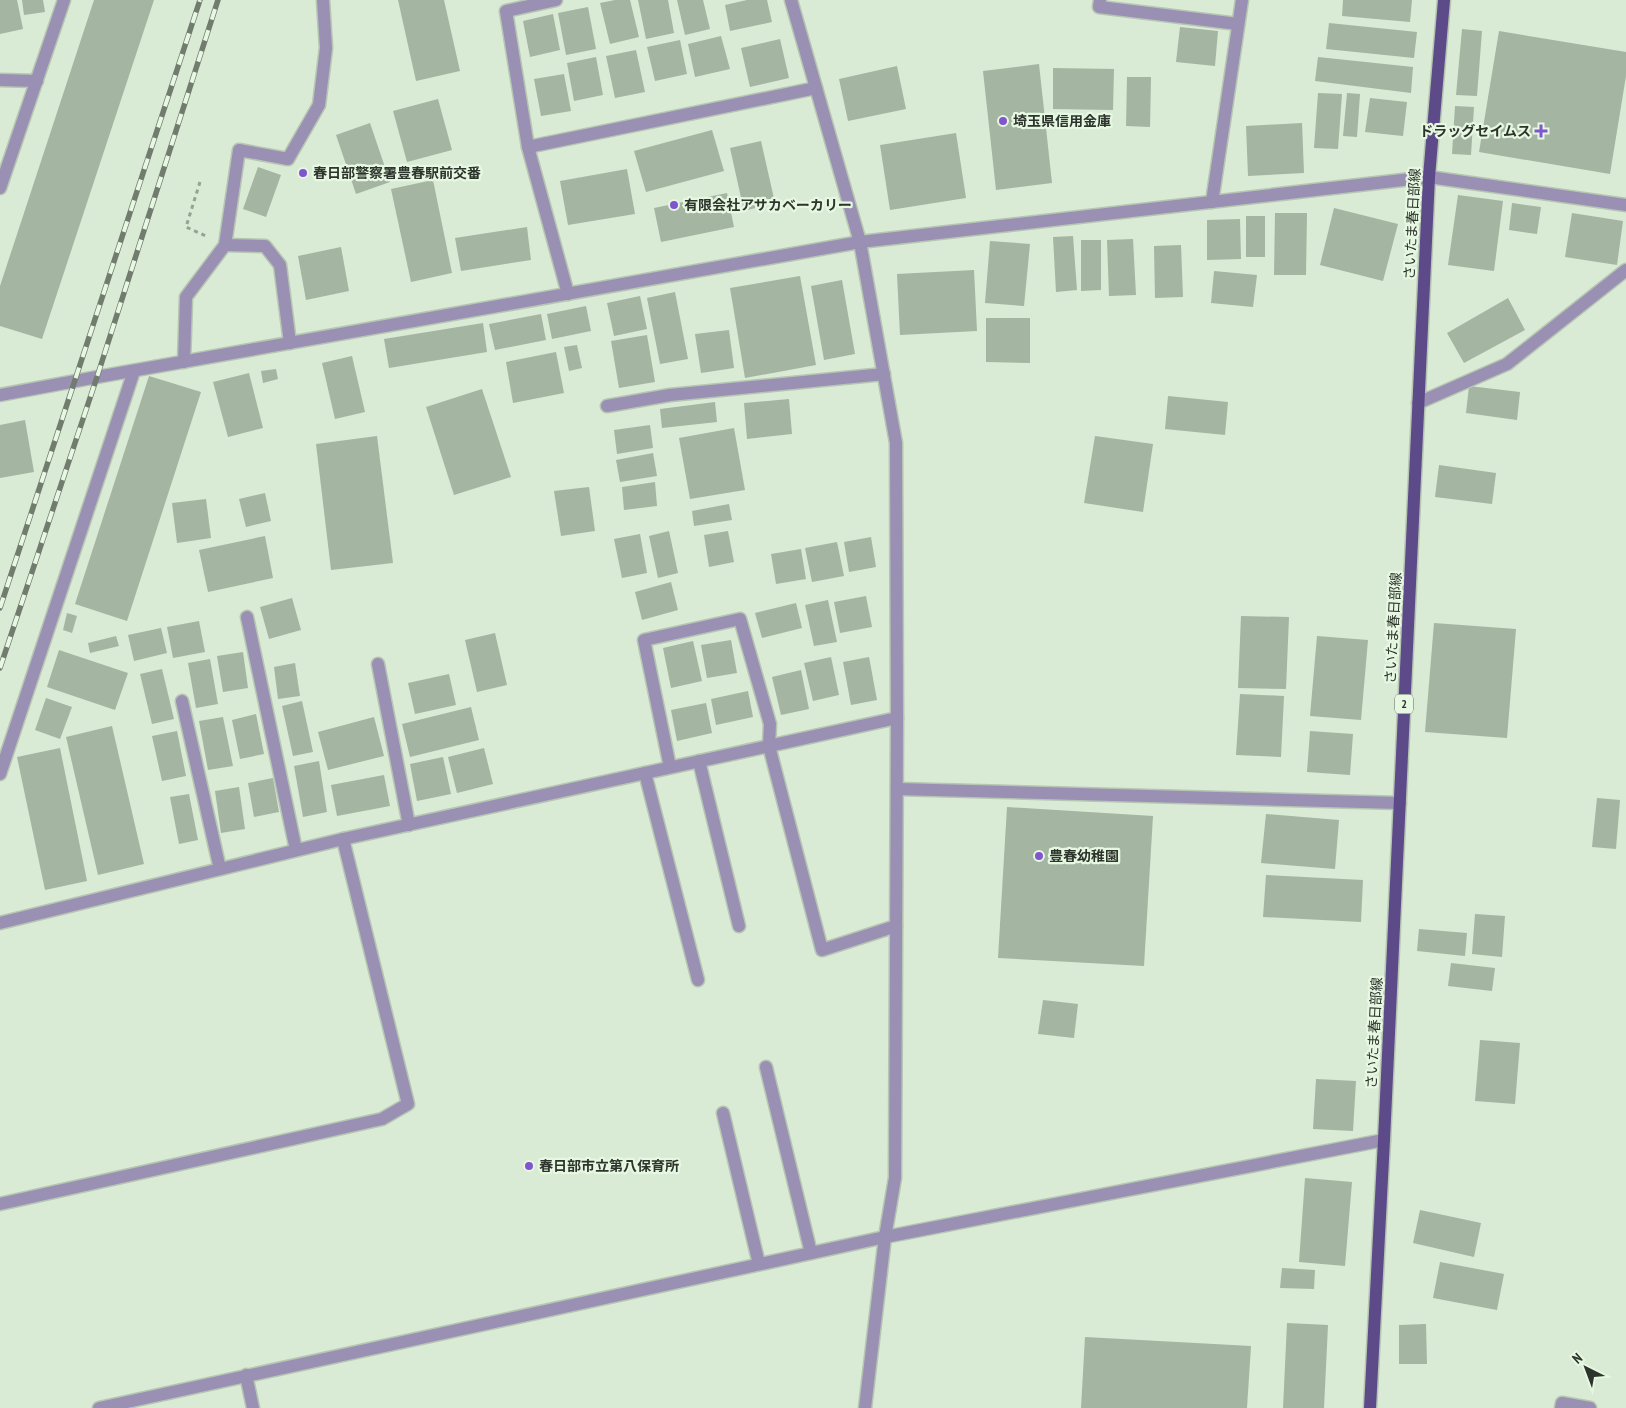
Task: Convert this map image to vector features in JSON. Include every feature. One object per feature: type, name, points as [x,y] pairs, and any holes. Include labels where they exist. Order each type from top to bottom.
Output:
[{"type":"main road","name":"さいたま春日部線","points":[[1370,1408],[1429,177],[1444,0]]},
{"type":"street","points":[[0,188],[64,0]]},
{"type":"street","points":[[184,362],[186,297],[224,245],[239,150],[288,159],[319,105],[326,48],[322,0]]},
{"type":"street","points":[[556,0],[506,11],[528,147],[568,294]]},
{"type":"street","points":[[791,0],[860,242],[896,443],[895,1178],[885,1237],[865,1408]]},
{"type":"street","points":[[1100,0],[1099,7],[1238,24]]},
{"type":"street","points":[[1212,202],[1242,0]]},
{"type":"street","points":[[0,80],[37,81]]},
{"type":"street","points":[[528,147],[816,88]]},
{"type":"street","points":[[0,395],[860,242],[1429,177],[1626,205]]},
{"type":"street","points":[[224,245],[265,246],[280,265],[290,343]]},
{"type":"street","points":[[1418,403],[1506,364],[1626,270]]},
{"type":"street","points":[[0,774],[134,371]]},
{"type":"street","points":[[607,406],[670,396],[884,374]]},
{"type":"street","points":[[248,618],[296,850]]},
{"type":"street","points":[[670,767],[644,640],[740,619],[770,724],[769,746],[822,950],[896,926]]},
{"type":"street","points":[[378,664],[409,824]]},
{"type":"street","points":[[182,701],[220,869]]},
{"type":"street","points":[[0,923],[343,839],[897,718]]},
{"type":"street","points":[[699,761],[739,926]]},
{"type":"street","points":[[645,773],[698,980]]},
{"type":"street","points":[[897,789],[1400,803]]},
{"type":"street","points":[[0,1204],[382,1119],[408,1104],[343,839]]},
{"type":"street","points":[[766,1067],[811,1253]]},
{"type":"street","points":[[723,1113],[759,1264]]},
{"type":"street","points":[[99,1408],[885,1237],[1384,1140]]},
{"type":"street","points":[[246,1375],[254,1408]]},
{"type":"street","points":[[1560,1408],[1562,1402],[1590,1408]]},
{"type":"path","points":[[200,182],[186,227],[224,245]]},
{"type":"building","points":[[0,0],[17,0],[23,29],[0,34]]},
{"type":"building","points":[[22,0],[43,0],[45,12],[24,15]]},
{"type":"building","points":[[94,0],[154,0],[42,339],[0,326],[0,286]]},
{"type":"building","points":[[398,0],[444,0],[460,71],[416,81]]},
{"type":"building","points":[[630,0],[639,37],[610,44],[600,3]]},
{"type":"building","points":[[638,0],[668,0],[674,33],[646,39]]},
{"type":"building","points":[[677,0],[703,0],[710,29],[685,35]]},
{"type":"building","points":[[747,0],[767,0],[772,22],[730,31],[725,5]]},
{"type":"building","points":[[1343,0],[1412,0],[1410,22],[1342,16]]},
{"type":"building","points":[[588,7],[596,49],[566,55],[558,13]]},
{"type":"building","points":[[553,14],[560,50],[530,57],[523,21]]},
{"type":"building","points":[[1329,23],[1417,32],[1414,58],[1326,49]]},
{"type":"building","points":[[1180,27],[1218,31],[1215,66],[1176,62]]},
{"type":"building","points":[[1462,29],[1482,31],[1477,96],[1456,95]]},
{"type":"building","points":[[1499,31],[1626,52],[1626,76],[1610,174],[1479,152]]},
{"type":"building","points":[[721,36],[730,69],[695,77],[688,44]]},
{"type":"building","points":[[780,39],[789,78],[750,87],[741,48]]},
{"type":"building","points":[[680,40],[687,74],[655,81],[647,47]]},
{"type":"building","points":[[636,50],[645,92],[615,98],[606,56]]},
{"type":"building","points":[[596,57],[603,95],[574,101],[567,63]]},
{"type":"building","points":[[1318,57],[1413,67],[1411,93],[1315,81]]},
{"type":"building","points":[[1039,64],[1052,183],[996,190],[983,71]]},
{"type":"building","points":[[897,66],[906,109],[848,121],[839,79]]},
{"type":"building","points":[[1053,68],[1114,69],[1113,110],[1053,109]]},
{"type":"building","points":[[564,74],[571,111],[541,116],[534,79]]},
{"type":"building","points":[[1127,77],[1151,77],[1150,127],[1126,126]]},
{"type":"building","points":[[1318,93],[1342,94],[1338,149],[1314,148]]},
{"type":"building","points":[[1347,93],[1360,94],[1357,137],[1343,136]]},
{"type":"building","points":[[1370,98],[1407,102],[1403,136],[1365,132]]},
{"type":"building","points":[[438,99],[452,150],[407,162],[393,111]]},
{"type":"building","points":[[1455,106],[1474,107],[1471,155],[1452,154]]},
{"type":"building","points":[[370,123],[390,182],[356,194],[336,135]]},
{"type":"building","points":[[1302,123],[1304,173],[1248,176],[1246,126]]},
{"type":"building","points":[[712,130],[724,171],[646,192],[634,151]]},
{"type":"building","points":[[956,133],[966,198],[890,210],[880,145]]},
{"type":"building","points":[[761,141],[775,203],[744,211],[730,148]]},
{"type":"building","points":[[258,167],[281,175],[266,217],[243,209]]},
{"type":"building","points":[[627,169],[635,214],[568,225],[560,181]]},
{"type":"building","points":[[433,180],[452,273],[411,282],[391,189]]},
{"type":"building","points":[[727,193],[734,227],[661,242],[654,208]]},
{"type":"building","points":[[1458,195],[1503,201],[1494,271],[1448,265]]},
{"type":"building","points":[[1512,203],[1541,207],[1537,234],[1509,230]]},
{"type":"building","points":[[1334,208],[1398,224],[1383,281],[1320,265]]},
{"type":"building","points":[[1275,213],[1307,213],[1306,275],[1274,275]]},
{"type":"building","points":[[1572,213],[1623,221],[1617,265],[1565,257]]},
{"type":"building","points":[[1246,216],[1265,216],[1265,257],[1246,257]]},
{"type":"building","points":[[1240,219],[1241,259],[1207,260],[1207,220]]},
{"type":"building","points":[[527,227],[531,260],[461,271],[455,238]]},
{"type":"building","points":[[1073,236],[1077,290],[1056,292],[1053,237]]},
{"type":"building","points":[[1133,239],[1136,295],[1109,296],[1107,240]]},
{"type":"building","points":[[1081,240],[1101,240],[1101,290],[1081,291]]},
{"type":"building","points":[[990,241],[1030,244],[1024,306],[985,303]]},
{"type":"building","points":[[1181,245],[1183,297],[1155,298],[1154,246]]},
{"type":"building","points":[[341,247],[349,291],[306,300],[298,256]]},
{"type":"building","points":[[974,270],[977,331],[900,335],[897,274]]},
{"type":"building","points":[[1214,271],[1257,275],[1253,307],[1211,303]]},
{"type":"building","points":[[800,276],[816,365],[745,378],[730,288]]},
{"type":"building","points":[[842,280],[855,354],[824,360],[811,286]]},
{"type":"building","points":[[675,292],[688,359],[660,364],[647,298]]},
{"type":"building","points":[[640,296],[647,329],[614,336],[607,303]]},
{"type":"building","points":[[1508,298],[1525,330],[1464,363],[1447,333]]},
{"type":"building","points":[[586,306],[591,331],[552,339],[547,314]]},
{"type":"building","points":[[541,314],[546,340],[495,350],[489,324]]},
{"type":"building","points":[[986,318],[1030,318],[1030,363],[986,362]]},
{"type":"building","points":[[483,323],[487,352],[389,368],[384,339]]},
{"type":"building","points":[[729,330],[734,368],[701,373],[695,334]]},
{"type":"building","points":[[647,335],[655,382],[619,388],[611,341]]},
{"type":"building","points":[[577,345],[582,368],[569,371],[564,347]]},
{"type":"building","points":[[556,352],[564,393],[513,403],[506,362]]},
{"type":"building","points":[[352,356],[365,412],[335,419],[322,363]]},
{"type":"building","points":[[276,369],[278,379],[263,383],[261,371]]},
{"type":"building","points":[[249,373],[263,428],[228,437],[213,382]]},
{"type":"building","points":[[149,376],[201,392],[127,621],[75,604]]},
{"type":"building","points":[[1469,386],[1520,392],[1517,420],[1466,413]]},
{"type":"building","points":[[482,389],[511,477],[454,495],[426,407]]},
{"type":"building","points":[[1168,396],[1228,402],[1225,435],[1165,429]]},
{"type":"building","points":[[789,399],[792,434],[747,439],[744,403]]},
{"type":"building","points":[[715,402],[717,422],[662,428],[660,409]]},
{"type":"building","points":[[25,420],[34,472],[0,478],[0,425]]},
{"type":"building","points":[[650,425],[653,448],[617,454],[614,430]]},
{"type":"building","points":[[734,428],[745,490],[690,499],[679,438]]},
{"type":"building","points":[[377,436],[393,563],[331,570],[316,444]]},
{"type":"building","points":[[1095,436],[1153,444],[1143,512],[1084,503]]},
{"type":"building","points":[[653,453],[657,476],[620,482],[616,460]]},
{"type":"building","points":[[1439,465],[1496,473],[1492,504],[1435,497]]},
{"type":"building","points":[[655,482],[657,506],[624,510],[622,487]]},
{"type":"building","points":[[589,487],[595,531],[561,536],[554,491]]},
{"type":"building","points":[[265,493],[271,521],[246,527],[239,499]]},
{"type":"building","points":[[206,499],[211,538],[177,543],[172,503]]},
{"type":"building","points":[[729,504],[732,520],[694,526],[692,511]]},
{"type":"building","points":[[669,531],[678,573],[658,578],[649,536]]},
{"type":"building","points":[[728,531],[734,562],[709,567],[704,535]]},
{"type":"building","points":[[640,534],[647,573],[622,578],[614,539]]},
{"type":"building","points":[[265,536],[273,578],[208,592],[199,550]]},
{"type":"building","points":[[871,537],[876,567],[849,572],[844,542]]},
{"type":"building","points":[[837,542],[844,576],[812,582],[805,548]]},
{"type":"building","points":[[801,549],[806,579],[776,584],[771,554]]},
{"type":"building","points":[[671,582],[678,610],[642,620],[635,592]]},
{"type":"building","points":[[866,596],[872,627],[840,633],[834,602]]},
{"type":"building","points":[[292,598],[301,630],[269,639],[260,607]]},
{"type":"building","points":[[828,600],[837,642],[814,646],[805,605]]},
{"type":"building","points":[[796,603],[802,628],[762,638],[755,613]]},
{"type":"building","points":[[67,613],[77,616],[72,633],[63,630]]},
{"type":"building","points":[[1241,616],[1289,617],[1286,689],[1238,688]]},
{"type":"building","points":[[199,621],[205,652],[173,658],[167,627]]},
{"type":"building","points":[[1434,623],[1516,629],[1507,738],[1425,732]]},
{"type":"building","points":[[161,628],[167,653],[134,661],[128,635]]},
{"type":"building","points":[[495,633],[507,685],[477,692],[465,640]]},
{"type":"building","points":[[116,636],[119,646],[90,653],[88,643]]},
{"type":"building","points":[[1317,636],[1368,640],[1361,720],[1310,716]]},
{"type":"building","points":[[731,640],[737,673],[707,678],[701,645]]},
{"type":"building","points":[[693,641],[702,681],[671,688],[663,648]]},
{"type":"building","points":[[59,650],[128,673],[115,710],[47,687]]},
{"type":"building","points":[[243,652],[248,688],[223,692],[217,656]]},
{"type":"building","points":[[831,657],[839,695],[813,701],[804,663]]},
{"type":"building","points":[[869,657],[877,700],[851,705],[843,662]]},
{"type":"building","points":[[210,659],[218,704],[196,708],[188,663]]},
{"type":"building","points":[[295,663],[300,696],[278,699],[274,667]]},
{"type":"building","points":[[162,669],[174,719],[152,724],[140,674]]},
{"type":"building","points":[[801,670],[809,709],[781,715],[772,677]]},
{"type":"building","points":[[449,674],[456,705],[415,714],[408,683]]},
{"type":"building","points":[[748,691],[753,717],[716,725],[711,699]]},
{"type":"building","points":[[1240,694],[1284,696],[1281,757],[1236,755]]},
{"type":"building","points":[[46,698],[72,707],[60,739],[35,730]]},
{"type":"building","points":[[302,701],[313,752],[293,756],[282,706]]},
{"type":"building","points":[[706,703],[712,733],[677,741],[671,710]]},
{"type":"building","points":[[471,707],[479,740],[410,757],[402,724]]},
{"type":"building","points":[[256,714],[264,754],[240,759],[232,720]]},
{"type":"building","points":[[223,717],[233,766],[208,770],[199,721]]},
{"type":"building","points":[[374,717],[384,756],[328,770],[318,732]]},
{"type":"building","points":[[112,726],[144,864],[98,875],[66,737]]},
{"type":"building","points":[[177,731],[186,776],[162,781],[152,736]]},
{"type":"building","points":[[1310,731],[1353,734],[1350,775],[1307,772]]},
{"type":"building","points":[[60,748],[87,881],[45,890],[17,757]]},
{"type":"building","points":[[484,748],[493,784],[457,793],[448,757]]},
{"type":"building","points":[[443,757],[451,794],[417,801],[410,764]]},
{"type":"building","points":[[319,761],[327,812],[303,817],[294,766]]},
{"type":"building","points":[[384,775],[390,806],[337,816],[331,785]]},
{"type":"building","points":[[273,778],[279,812],[254,817],[248,783]]},
{"type":"building","points":[[239,787],[245,829],[221,833],[215,791]]},
{"type":"building","points":[[189,794],[198,840],[179,844],[170,797]]},
{"type":"building","points":[[1597,798],[1620,800],[1616,849],[1592,847]]},
{"type":"building","points":[[1007,807],[1153,816],[1144,966],[998,958]]},
{"type":"building","points":[[1266,814],[1339,820],[1335,869],[1261,863]]},
{"type":"building","points":[[1266,875],[1363,880],[1361,922],[1263,917]]},
{"type":"building","points":[[1475,914],[1505,916],[1502,957],[1472,954]]},
{"type":"building","points":[[1419,929],[1467,933],[1465,956],[1417,951]]},
{"type":"building","points":[[1451,963],[1495,968],[1492,991],[1448,986]]},
{"type":"building","points":[[1043,1000],[1078,1004],[1074,1038],[1038,1034]]},
{"type":"building","points":[[1480,1040],[1520,1043],[1515,1104],[1475,1101]]},
{"type":"building","points":[[1316,1079],[1356,1081],[1353,1131],[1313,1129]]},
{"type":"building","points":[[1305,1178],[1352,1182],[1345,1266],[1299,1262]]},
{"type":"building","points":[[1420,1210],[1481,1223],[1474,1257],[1413,1243]]},
{"type":"building","points":[[1440,1262],[1504,1274],[1497,1310],[1433,1298]]},
{"type":"building","points":[[1282,1268],[1315,1270],[1314,1289],[1280,1288]]},
{"type":"building","points":[[1287,1323],[1328,1325],[1324,1408],[1283,1408]]},
{"type":"building","points":[[1426,1324],[1427,1364],[1399,1364],[1399,1325]]},
{"type":"building","points":[[1085,1337],[1251,1346],[1247,1408],[1081,1408]]},
{"type":"railway","points":[[0,608],[200,0]]},
{"type":"railway","points":[[0,668],[97,377],[218,0]]},
{"type":"place","name":"埼玉県信用金庫","points":[[1003,121]]},
{"type":"place","name":"ドラッグセイムス","points":[[1541,131]]},
{"type":"place","name":"春日部警察署豊春駅前交番","points":[[303,173]]},
{"type":"place","name":"有限会社アサカベーカリー","points":[[674,205]]},
{"type":"place","name":"豊春幼稚園","points":[[1039,856]]},
{"type":"place","name":"春日部市立第八保育所","points":[[529,1166]]}]
